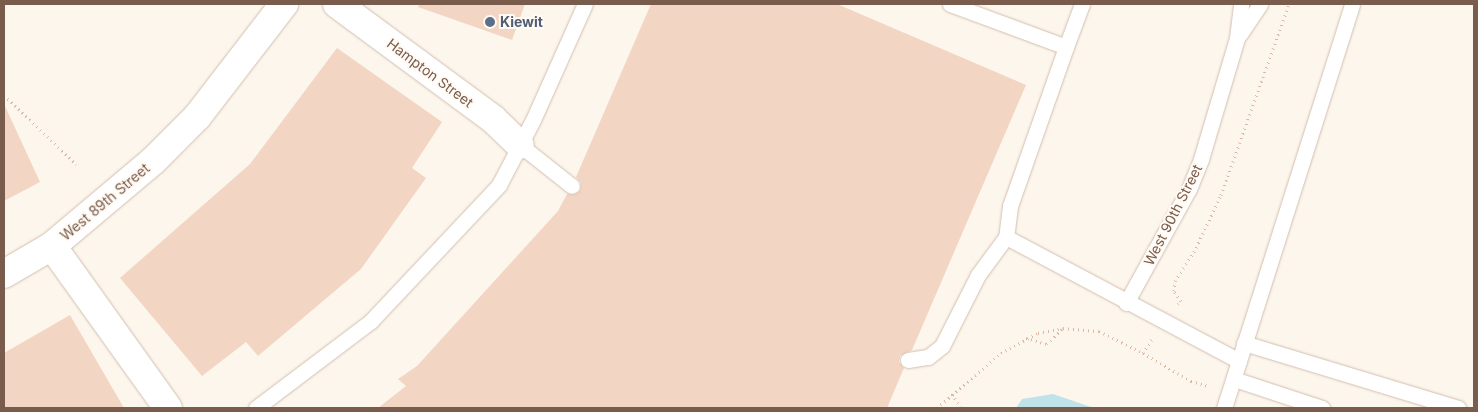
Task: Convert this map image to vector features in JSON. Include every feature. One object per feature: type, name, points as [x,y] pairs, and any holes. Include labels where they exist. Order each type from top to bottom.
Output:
[{"type":"street","name":"West 89th Street","points":[[168,408],[52,246],[153,161],[197,117],[284,4]]},
{"type":"street","name":"Hampton Street","points":[[337,4],[493,119],[520,145]]},
{"type":"street","points":[[4,274],[52,246]]},
{"type":"lane","points":[[256,408],[371,322],[499,186],[585,4]]},
{"type":"lane","points":[[950,4],[1066,47]]},
{"type":"lane","points":[[908,360],[928,358],[942,346],[978,275],[1006,237],[1010,206],[1082,4]]},
{"type":"lane","name":"West 90th Street","points":[[1126,303],[1189,189],[1237,38],[1241,4]]},
{"type":"lane","name":"West 90th Street","points":[[1237,38],[1260,4]]},
{"type":"lane","points":[[1224,408],[1352,4]]},
{"type":"lane","points":[[520,145],[572,186]]},
{"type":"lane","points":[[1006,237],[1126,303],[1239,361]]},
{"type":"lane","points":[[1244,344],[1458,408]]},
{"type":"lane","points":[[1234,379],[1322,408]]},
{"type":"path","points":[[1176,306],[1180,301],[1174,291],[1175,281],[1194,252],[1221,195],[1288,4]]},
{"type":"path","points":[[4,95],[76,164]]},
{"type":"path","points":[[1026,338],[1047,344],[1063,328]]},
{"type":"path","points":[[937,408],[1001,353],[1026,338],[1063,328],[1099,331],[1192,381],[1215,388]]},
{"type":"path","points":[[1142,353],[1153,337]]},
{"type":"path","points":[[952,394],[961,408]]},
{"type":"water","points":[[1053,394],[1094,408],[1016,408],[1022,399]]},
{"type":"building","name":"Kiewit","points":[[419,4],[525,4],[512,40],[418,7]]},
{"type":"building","points":[[651,4],[837,4],[1026,85],[912,350],[900,356],[899,362],[904,368],[887,408],[378,408],[406,386],[398,379],[417,366],[558,211],[567,194],[580,191],[581,183],[576,177]]},
{"type":"building","points":[[337,48],[442,122],[412,168],[426,178],[361,269],[258,356],[246,342],[202,376],[120,278],[250,164]]},
{"type":"building","points":[[4,104],[40,182],[4,201]]},
{"type":"building","points":[[70,315],[124,408],[4,408],[4,353]]},
{"type":"place","name":"Kiewit","points":[[490,22]]}]
